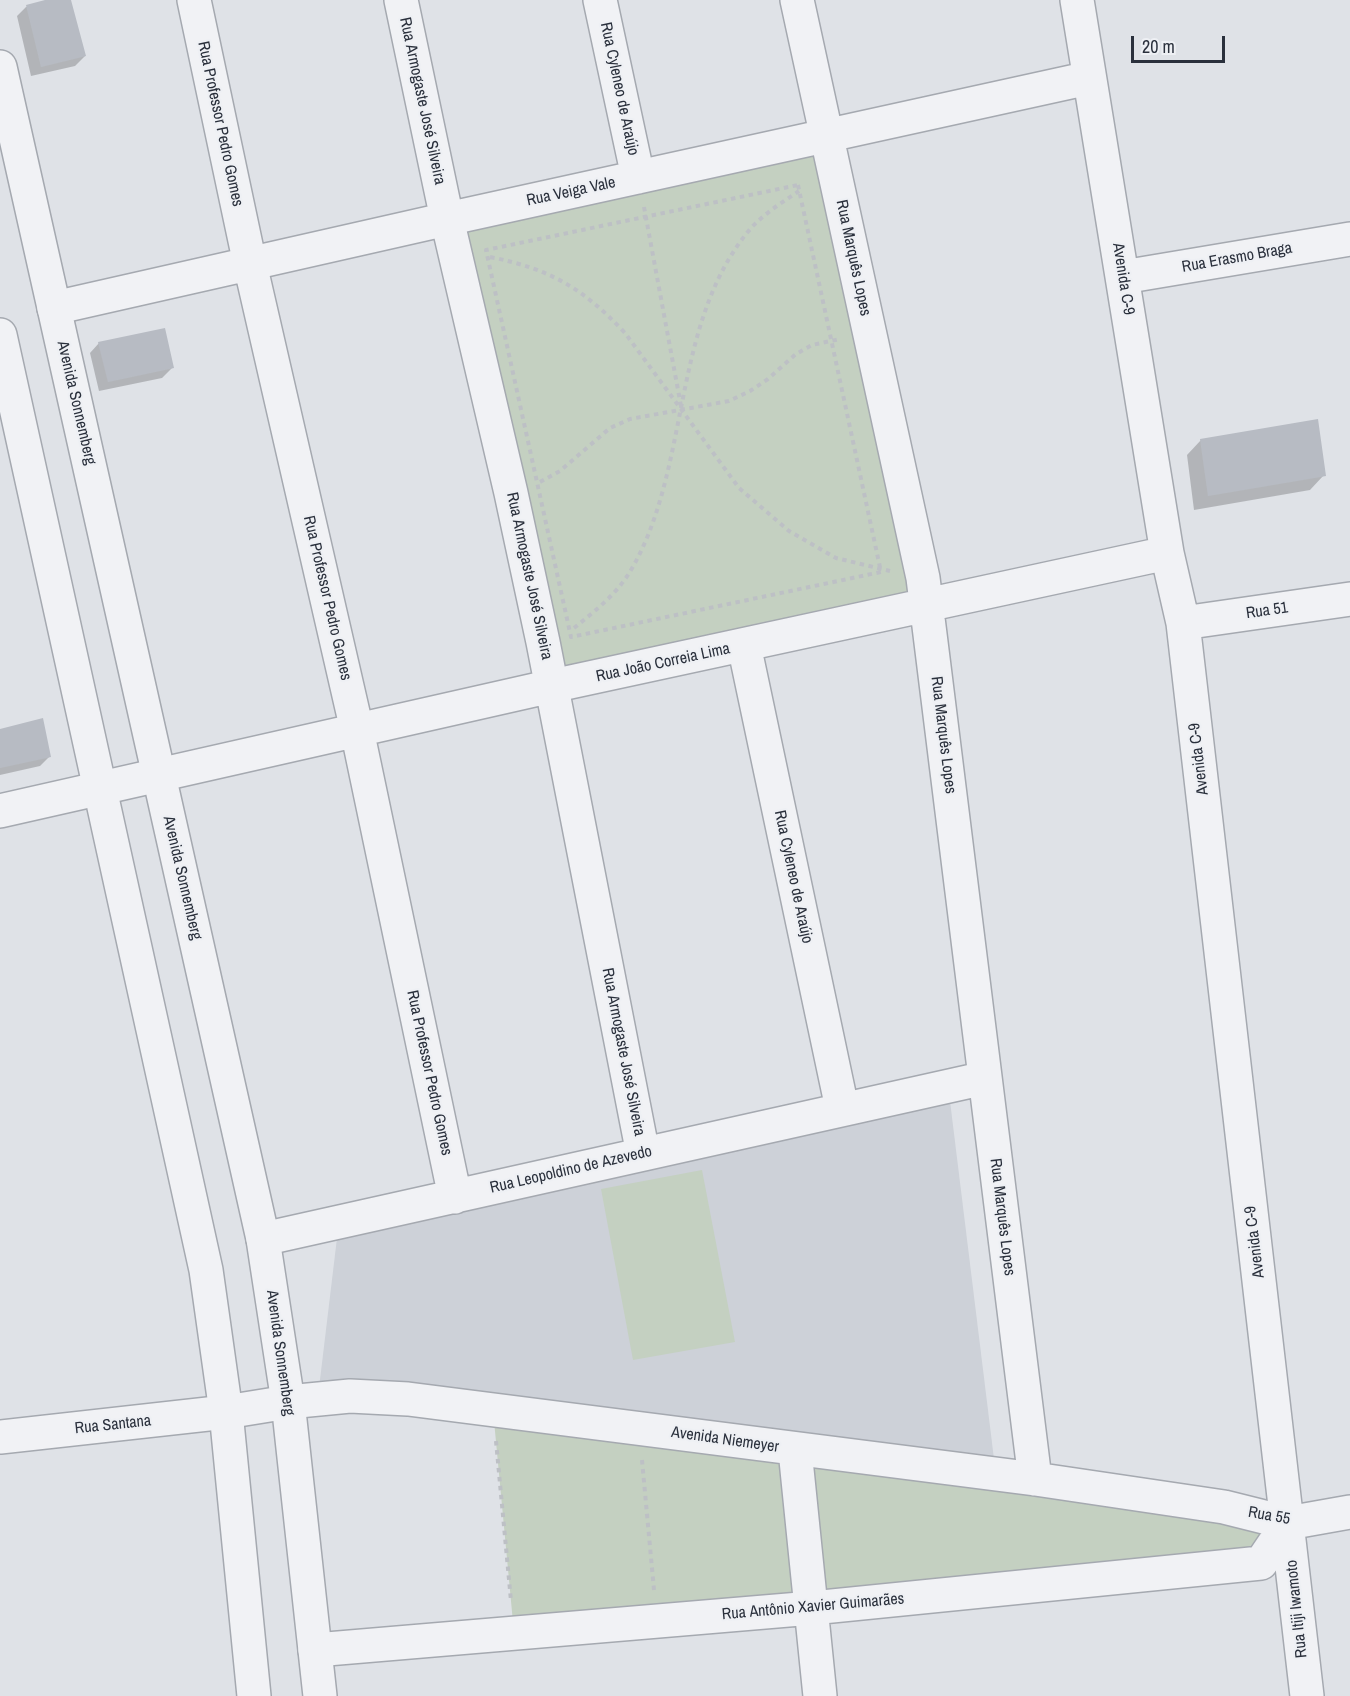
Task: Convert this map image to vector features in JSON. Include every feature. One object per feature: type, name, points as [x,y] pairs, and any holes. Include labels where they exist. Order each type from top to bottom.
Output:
[{"type":"street","name":"Rua Professor Pedro Gomes","points":[[194,0],[250,264],[357,730],[455,1197]]},
{"type":"street","name":"Rua Armogaste José Silveira","points":[[401,0],[450,233],[524,488],[556,637],[552,686],[643,1154]]},
{"type":"street","name":"Rua Cyleneo de Araújo","points":[[600,0],[638,177]]},
{"type":"street","name":"Rua Marquês Lopes","points":[[797,0],[925,591],[1035,1479]]},
{"type":"street","name":"Avenida C-9","points":[[1077,0],[1167,553],[1183,623],[1288,1523]]},
{"type":"street","name":"Avenida Sonnemberg","points":[[0,67],[263,1239],[288,1402],[320,1696]]},
{"type":"street","name":"Rua Veiga Vale","points":[[54,309],[250,264],[450,233],[638,177],[830,152],[1089,78]]},
{"type":"street","name":"Rua Erasmo Braga","points":[[1123,277],[1350,239]]},
{"type":"street","points":[[0,335],[98,789],[206,1270],[226,1412],[255,1696]]},
{"type":"street","name":"Rua João Correia Lima","points":[[98,789],[744,645],[925,591],[1167,553]]},
{"type":"street","name":"Rua 51","points":[[1183,623],[1350,599]]},
{"type":"street","name":"Rua Cyleneo de Araújo","points":[[744,645],[842,1108]]},
{"type":"street","points":[[0,811],[98,789]]},
{"type":"street","name":"Rua Leopoldino de Azevedo","points":[[263,1239],[985,1077]]},
{"type":"street","name":"Avenida Niemeyer","points":[[226,1412],[288,1402],[350,1396],[408,1399],[1035,1479],[1224,1507]]},
{"type":"street","name":"Rua Santana","points":[[0,1437],[226,1412]]},
{"type":"street","points":[[795,1450],[820,1696]]},
{"type":"street","name":"Rua 55","points":[[1224,1507],[1288,1523],[1350,1512]]},
{"type":"street","name":"Rua Antônio Xavier Guimarães","points":[[315,1650],[812,1608],[1261,1563],[1288,1523]]},
{"type":"street","name":"Rua Itiji Iwamoto","points":[[1288,1523],[1307,1696]]},
{"type":"path","points":[[556,637],[603,604],[630,571],[654,519],[703,316],[732,253],[772,208],[800,191],[830,152]]},
{"type":"path","points":[[638,177],[682,410]]},
{"type":"path","points":[[798,185],[881,572],[571,637],[556,637],[524,488],[486,250],[798,185]]},
{"type":"path","points":[[450,233],[487,256],[516,262],[554,275],[607,314],[625,333],[739,488],[789,531],[836,558],[880,568],[925,591]]},
{"type":"path","points":[[524,488],[560,471],[610,428],[630,419],[729,401],[768,379],[796,354],[812,345],[869,333]]},
{"type":"path","points":[[493,1410],[514,1633]]},
{"type":"path","points":[[639,1429],[656,1621]]},
{"type":"shaded area","points":[[950,1101],[994,1459],[319,1388],[337,1238]]},
{"type":"green space","points":[[818,152],[911,591],[559,668],[460,230]]},
{"type":"green space","points":[[702,1170],[735,1342],[633,1360],[601,1189]]},
{"type":"green space","points":[[493,1410],[1288,1523],[1261,1563],[514,1633]]},
{"type":"building","points":[[45,0],[71,0],[86,56],[41,67],[26,5]]},
{"type":"building","points":[[165,328],[174,368],[108,382],[98,342]]},
{"type":"building","points":[[1318,419],[1326,476],[1208,496],[1200,439]]},
{"type":"building","points":[[43,718],[51,757],[0,768],[0,729]]}]
